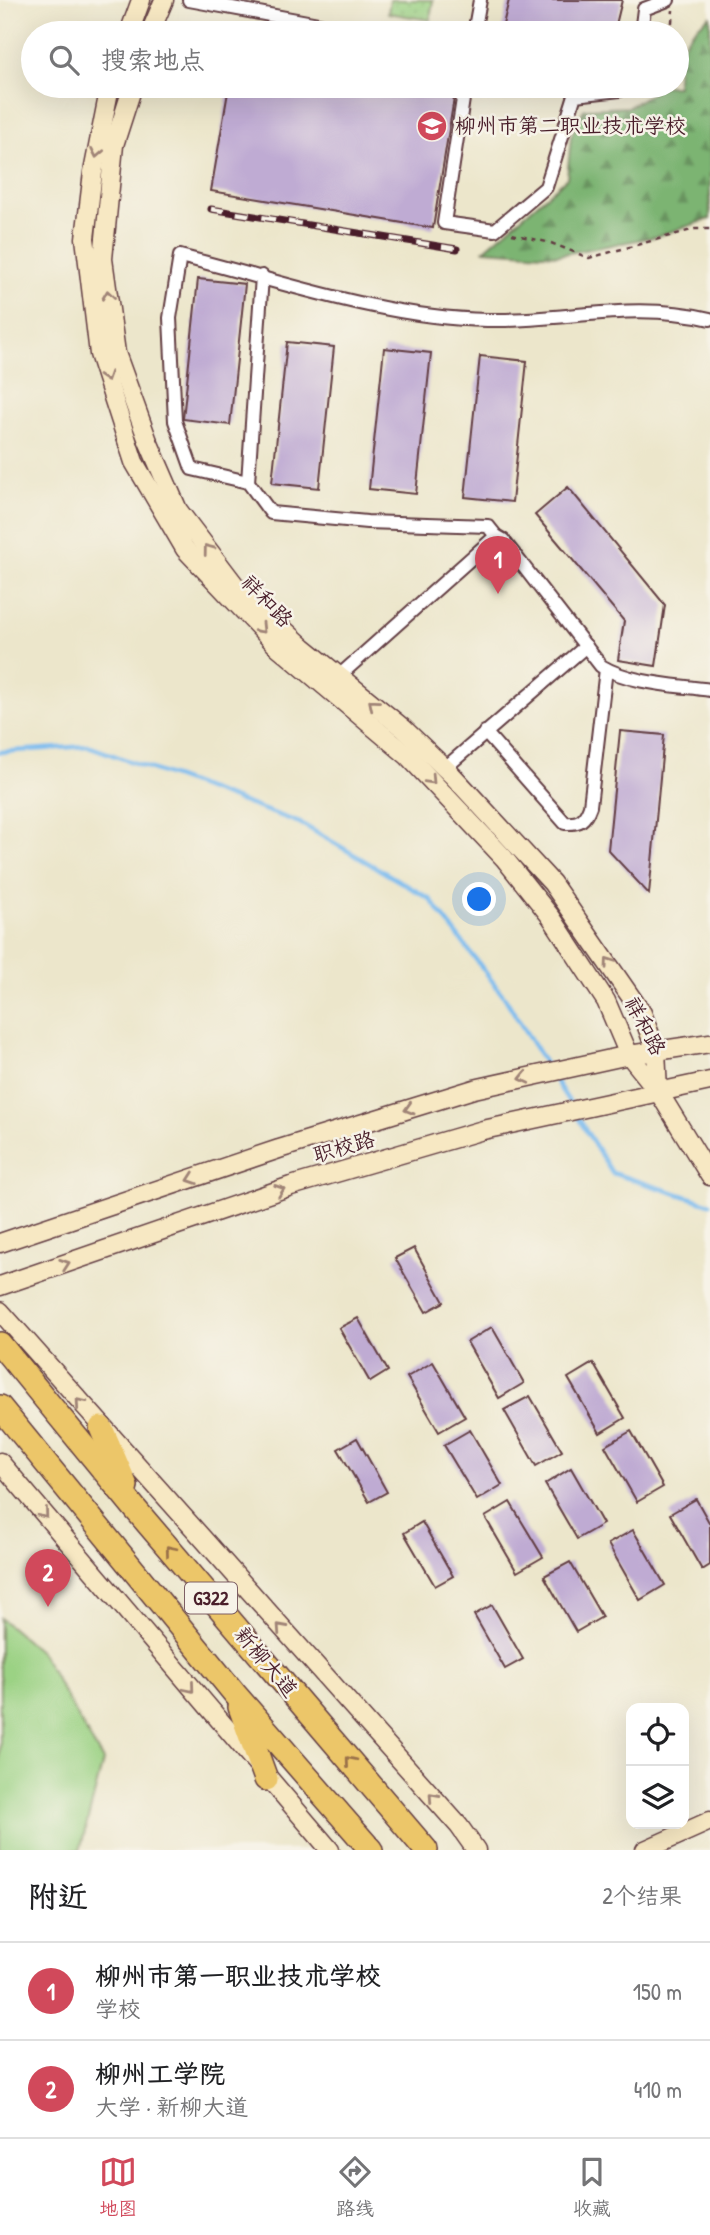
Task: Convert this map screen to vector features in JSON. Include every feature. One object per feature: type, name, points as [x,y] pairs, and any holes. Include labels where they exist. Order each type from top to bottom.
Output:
[{"type":"highway","name":"新柳大道","points":[[0,1345],[137,1511],[426,1850]]},
{"type":"highway","name":"新柳大道","points":[[0,1407],[235,1694],[371,1850]]},
{"type":"highway","points":[[101,1428],[137,1511]]},
{"type":"highway","points":[[235,1694],[266,1779]]},
{"type":"main road","points":[[133,21],[141,0]]},
{"type":"main road","points":[[155,21],[164,0]]},
{"type":"main road","name":"祥和路","points":[[108,98],[93,172],[85,238],[99,354],[134,462],[185,549],[276,645],[408,756],[504,858],[551,917],[606,1002],[629,1055],[658,1091]]},
{"type":"main road","name":"祥和路","points":[[129,98],[114,145],[103,259],[116,353],[148,441],[178,510],[235,584],[339,676],[404,729],[445,768],[552,883],[642,1013],[656,1051],[658,1091]]},
{"type":"main road","name":"职校路","points":[[0,1243],[279,1149],[474,1089],[629,1055],[710,1043]]},
{"type":"main road","name":"职校路","points":[[0,1286],[291,1186],[483,1130],[710,1081]]},
{"type":"main road","points":[[658,1091],[710,1176]]},
{"type":"main road","points":[[0,1311],[101,1428],[459,1826],[476,1850]]},
{"type":"main road","points":[[0,1462],[266,1779],[330,1850]]},
{"type":"main road","points":[[645,1850],[710,1821]]},
{"type":"street","points":[[189,0],[242,5],[313,21]]},
{"type":"street","points":[[476,21],[480,0]]},
{"type":"street","points":[[642,21],[644,9],[670,0]]},
{"type":"street","points":[[463,98],[444,223],[495,230],[546,187],[574,98]]},
{"type":"street","points":[[710,319],[674,311],[611,310],[567,317],[486,320],[361,305],[262,276],[180,256],[170,318],[175,421],[192,469],[248,482],[271,513],[367,522],[488,526],[503,540],[606,669],[659,683],[710,690]]},
{"type":"street","points":[[248,482],[262,276]]},
{"type":"street","points":[[339,676],[496,536]]},
{"type":"street","points":[[445,768],[586,646]]},
{"type":"street","points":[[485,732],[547,806],[565,823],[577,824],[586,817],[590,806],[606,669]]},
{"type":"path","points":[[670,0],[671,21]]},
{"type":"path","points":[[495,230],[551,243],[589,258],[695,229],[710,229]]},
{"type":"green space","points":[[390,0],[433,0],[430,20],[388,13]]},
{"type":"green space","points":[[710,16],[710,219],[654,237],[558,255],[484,250],[567,178],[571,136],[584,109],[628,107],[643,98],[689,98],[689,37]]},
{"type":"green space","points":[[0,1618],[41,1653],[103,1761],[80,1850],[0,1850]]},
{"type":"building","points":[[509,0],[622,0],[617,21],[504,21]]},
{"type":"building","points":[[227,98],[454,98],[433,228],[211,191]]},
{"type":"building","points":[[198,279],[245,284],[230,425],[183,419]]},
{"type":"building","points":[[287,342],[334,347],[319,488],[272,483]]},
{"type":"building","points":[[384,348],[431,353],[416,494],[369,489]]},
{"type":"building","points":[[480,356],[527,361],[512,502],[465,497]]},
{"type":"building","points":[[568,487],[665,605],[656,666],[618,660],[624,621],[535,515]]},
{"type":"building","points":[[620,731],[664,735],[649,894],[608,850]]},
{"type":"building","points":[[414,1248],[444,1302],[426,1312],[395,1258]]},
{"type":"building","points":[[358,1318],[388,1371],[370,1382],[339,1328]]},
{"type":"building","points":[[492,1327],[524,1383],[499,1398],[467,1342]]},
{"type":"building","points":[[433,1362],[465,1417],[439,1432],[407,1377]]},
{"type":"building","points":[[593,1363],[625,1418],[600,1433],[568,1378]]},
{"type":"building","points":[[530,1396],[562,1451],[536,1466],[504,1410]]},
{"type":"building","points":[[470,1430],[502,1485],[477,1500],[444,1445]]},
{"type":"building","points":[[631,1431],[663,1487],[637,1502],[605,1446]]},
{"type":"building","points":[[357,1438],[387,1492],[369,1502],[338,1449]]},
{"type":"building","points":[[571,1468],[603,1524],[577,1539],[545,1484]]},
{"type":"building","points":[[696,1499],[710,1524],[710,1565],[702,1570],[670,1514]]},
{"type":"building","points":[[510,1502],[543,1557],[517,1572],[485,1517]]},
{"type":"building","points":[[422,1522],[453,1576],[435,1586],[404,1533]]},
{"type":"building","points":[[633,1530],[665,1585],[640,1600],[608,1544]]},
{"type":"building","points":[[570,1562],[602,1617],[576,1632],[544,1576]]},
{"type":"building","points":[[492,1605],[523,1659],[505,1669],[474,1615]]},
{"type":"waterway","points":[[0,752],[88,746],[300,823],[430,899],[505,998],[547,1067]]},
{"type":"waterway","points":[[553,1077],[571,1105]]},
{"type":"waterway","points":[[577,1116],[612,1173],[710,1204]]},
{"type":"railway","points":[[211,209],[457,249]]},
{"type":"place","name":"柳州市第二职业技术学校","points":[[432,126]]},
{"type":"place","name":"柳州市第一职业技术学校","points":[[498,594]]},
{"type":"place","name":"柳州工学院","points":[[48,1607]]}]
